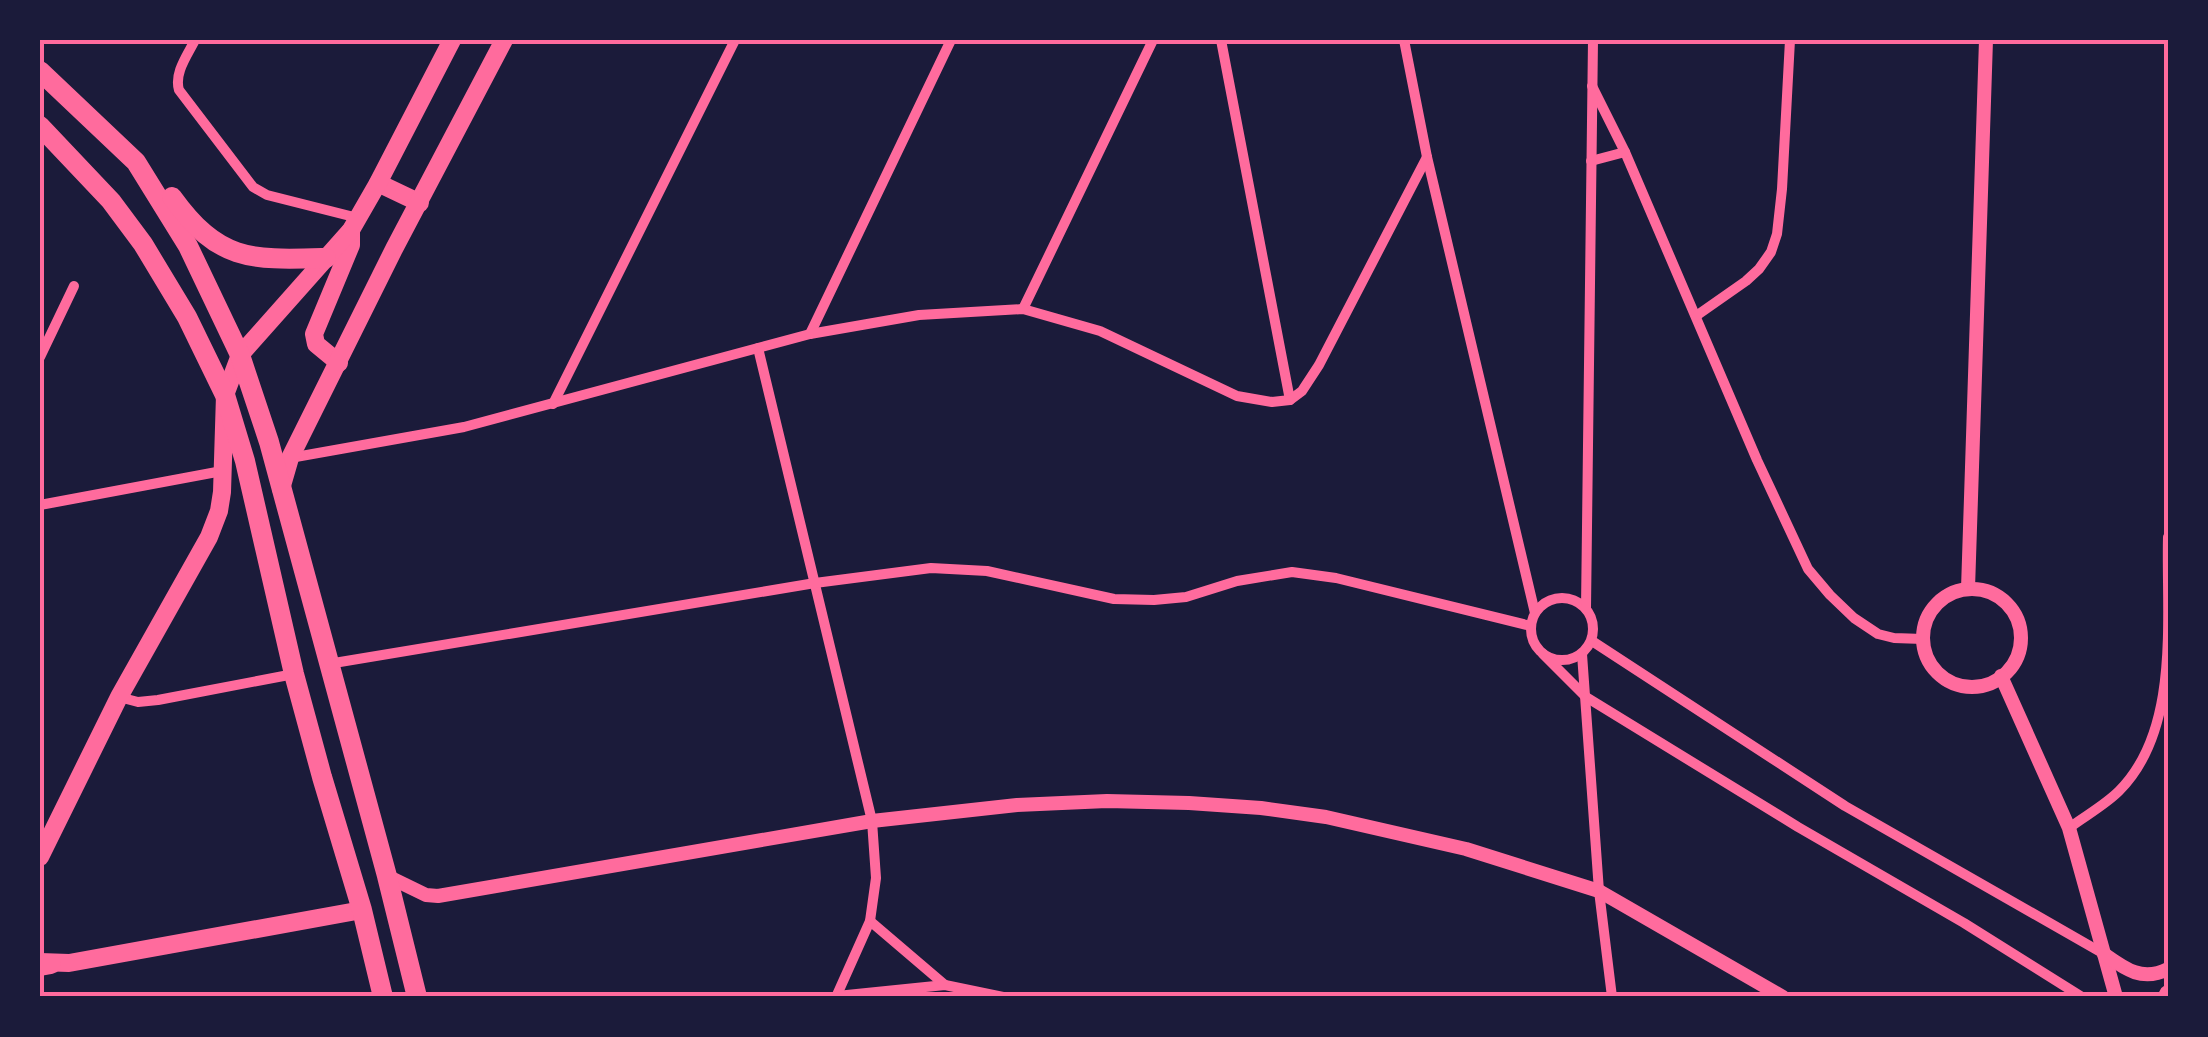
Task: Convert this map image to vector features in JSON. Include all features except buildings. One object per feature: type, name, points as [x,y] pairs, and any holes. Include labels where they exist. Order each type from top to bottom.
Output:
[{"type":"highway","points":[[40,71],[136,162],[188,246],[240,356],[269,442],[417,997]]},
{"type":"highway","points":[[40,126],[111,201],[143,244],[170,286],[225,395],[294,674],[383,997]]},
{"type":"highway","points":[[136,162],[152,170],[203,235],[222,248],[274,260],[326,258]]},
{"type":"main road","points":[[40,858],[119,697],[209,538],[220,510],[225,395],[240,356],[354,224],[452,40]]},
{"type":"main road","points":[[280,489],[290,458],[394,249],[504,40]]},
{"type":"main road","points":[[378,183],[420,203]]},
{"type":"main road","points":[[338,362],[316,344],[314,334],[350,245],[354,224]]},
{"type":"main road","points":[[44,964],[69,963],[362,910]]},
{"type":"street","points":[[195,40],[178,74],[179,90],[253,188],[354,224]]},
{"type":"street","points":[[553,404],[735,40]]},
{"type":"street","points":[[810,334],[951,40]]},
{"type":"street","points":[[1023,309],[1154,40]]},
{"type":"street","points":[[1221,40],[1290,400]]},
{"type":"street","points":[[1404,40],[1427,157],[1535,613],[1531,626],[1536,646],[1586,697],[2082,997]]},
{"type":"street","points":[[1543,654],[1562,661],[1582,654],[1592,641],[1594,624],[1586,608],[1593,40]]},
{"type":"street","points":[[1696,316],[1746,281],[1771,252],[1782,189],[1790,40]]},
{"type":"street","points":[[1968,589],[1986,40]]},
{"type":"street","points":[[1592,86],[1808,569],[1842,606],[1878,634],[1923,639]]},
{"type":"street","points":[[1591,161],[1624,152]]},
{"type":"street","points":[[290,458],[464,427],[810,334],[919,315],[1023,309],[1100,331],[1237,396],[1272,402],[1290,400],[1302,391],[1319,365],[1427,157]]},
{"type":"street","points":[[40,357],[74,286]]},
{"type":"street","points":[[758,348],[872,821],[876,878],[870,921],[836,996]]},
{"type":"street","points":[[40,505],[222,471]]},
{"type":"street","points":[[2069,828],[2118,792],[2133,773],[2161,708],[2167,666],[2168,537]]},
{"type":"street","points":[[328,664],[815,583],[931,568],[987,571],[1114,599],[1154,600],[1186,597],[1237,580],[1292,572],[1336,578],[1531,626]]},
{"type":"street","points":[[1968,589],[1990,592],[2004,600],[2020,628],[2020,645],[2016,660],[2001,676],[1976,686],[1960,686],[1934,668],[1923,639],[1932,608],[1944,597],[1968,589]]},
{"type":"street","points":[[1535,613],[1550,600],[1560,598],[1569,598],[1586,608]]},
{"type":"street","points":[[1592,641],[1845,806],[2128,970],[2156,975],[2168,969]]},
{"type":"street","points":[[1582,654],[1599,891],[1612,997]]},
{"type":"street","points":[[119,697],[138,702],[158,700],[294,674]]},
{"type":"street","points":[[2001,676],[2069,828],[2116,997]]},
{"type":"street","points":[[387,876],[438,896],[872,821],[1017,805],[1107,801],[1261,808],[1326,817],[1448,844],[1599,891],[1783,997]]},
{"type":"street","points":[[870,921],[945,985]]},
{"type":"street","points":[[836,996],[945,985],[1003,997]]}]
